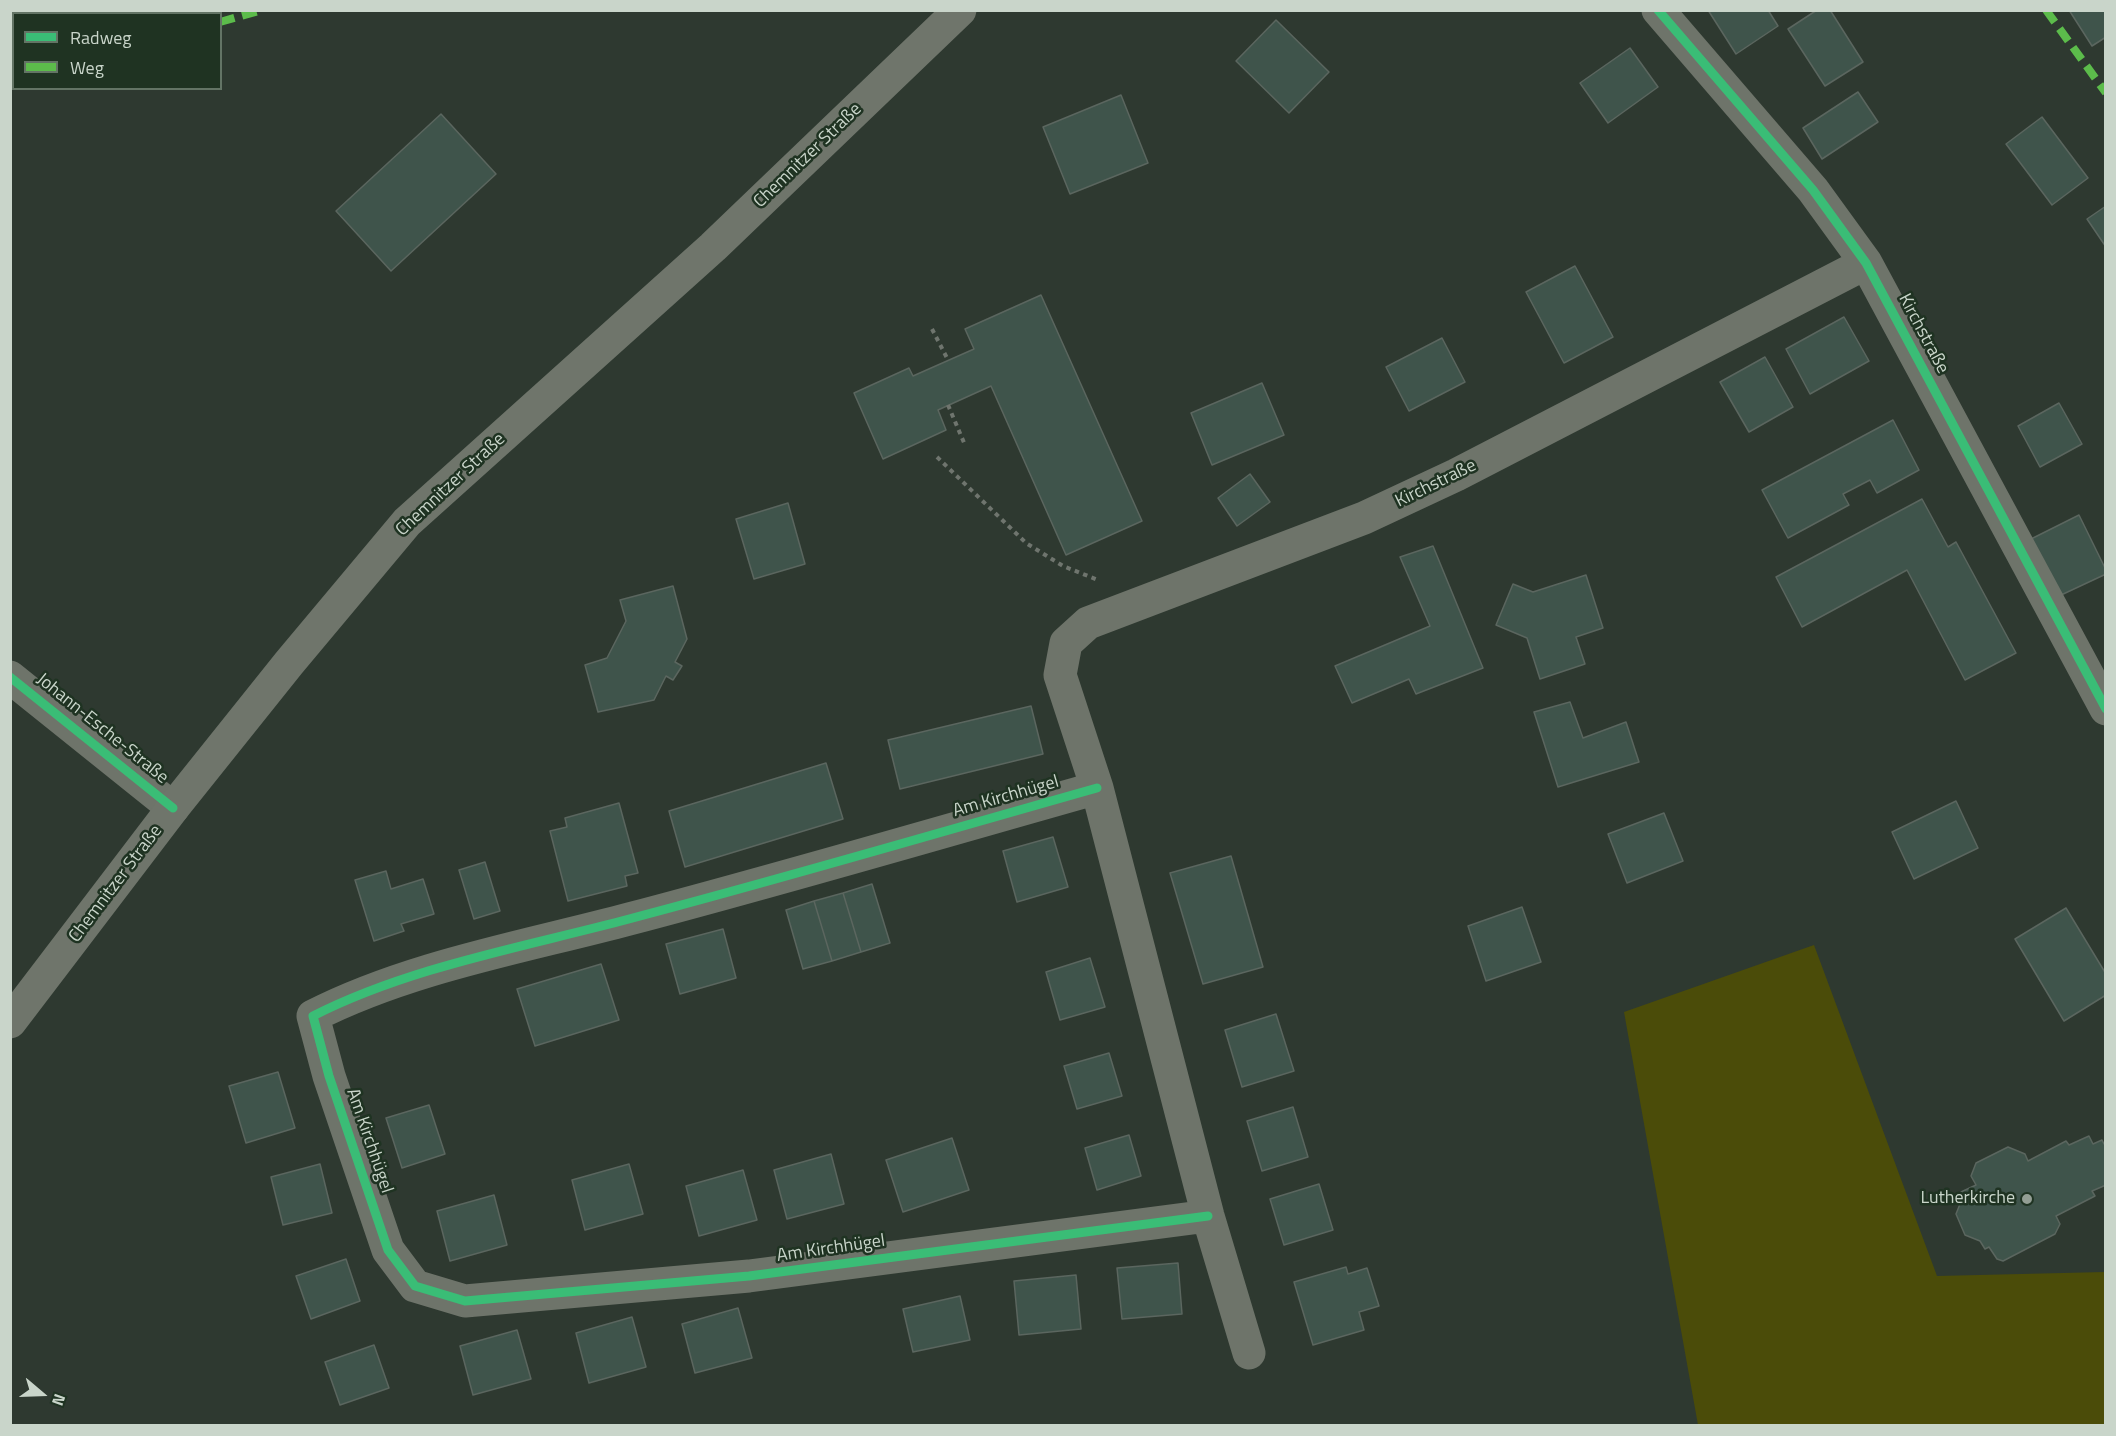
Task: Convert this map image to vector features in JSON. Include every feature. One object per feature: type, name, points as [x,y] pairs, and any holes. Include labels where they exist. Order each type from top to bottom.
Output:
[{"type":"main road","name":"Chemnitzer Straße","points":[[10,1022],[173,808],[289,663],[407,522],[713,247],[960,10]]},
{"type":"street","name":"Kirchstraße","points":[[1658,10],[1813,190],[1866,263],[2106,709]]},
{"type":"street","name":"Kirchstraße","points":[[1101,618],[1375,513],[1456,475],[1866,263]]},
{"type":"street","points":[[1101,618],[1066,643],[1060,675],[1097,788],[1208,1216],[1249,1353]]},
{"type":"street","name":"Johann-Esche-Straße","points":[[10,677],[173,808]]},
{"type":"street","name":"Am Kirchhügel","points":[[1097,788],[632,918],[425,972],[349,998],[313,1016],[329,1076],[388,1250],[416,1286],[465,1301],[749,1276],[1208,1216]]},
{"type":"path","points":[[932,329],[948,360]]},
{"type":"path","points":[[948,405],[965,446]]},
{"type":"path","points":[[938,457],[1026,543],[1063,566],[1099,581],[1101,618]]},
{"type":"shaded area","points":[[1814,945],[1937,1276],[2105,1272],[2105,1425],[1698,1425],[1624,1012]]},
{"type":"building","points":[[1708,10],[1768,10],[1778,26],[1736,54]]},
{"type":"building","points":[[1817,10],[1830,10],[1863,62],[1825,86],[1788,29]]},
{"type":"building","points":[[2069,10],[2106,10],[2106,37],[2092,46]]},
{"type":"building","points":[[1276,20],[1329,72],[1289,113],[1236,61]]},
{"type":"building","points":[[1630,48],[1658,87],[1608,123],[1580,83]]},
{"type":"building","points":[[1858,92],[1878,122],[1822,159],[1803,128]]},
{"type":"building","points":[[1121,95],[1148,163],[1070,194],[1043,127]]},
{"type":"building","points":[[441,114],[496,174],[391,271],[336,211]]},
{"type":"building","points":[[2042,117],[2088,178],[2052,205],[2006,144]]},
{"type":"building","points":[[2106,206],[2106,247],[2087,219]]},
{"type":"building","points":[[1575,266],[1613,337],[1564,363],[1526,292]]},
{"type":"building","points":[[1041,295],[1142,521],[1066,555],[991,386],[938,410],[946,430],[883,459],[854,393],[909,368],[913,376],[974,349],[965,329]]},
{"type":"building","points":[[1844,317],[1869,361],[1810,394],[1786,349]]},
{"type":"building","points":[[1442,338],[1465,382],[1409,411],[1386,367]]},
{"type":"building","points":[[1765,357],[1793,407],[1749,432],[1720,382]]},
{"type":"building","points":[[1262,383],[1284,435],[1212,465],[1191,413]]},
{"type":"building","points":[[2059,403],[2082,444],[2040,467],[2018,426]]},
{"type":"building","points":[[1893,420],[1919,470],[1877,493],[1870,480],[1843,494],[1849,505],[1788,538],[1762,490]]},
{"type":"building","points":[[1250,474],[1270,502],[1237,526],[1218,498]]},
{"type":"building","points":[[1922,499],[1948,547],[1956,542],[2016,653],[1965,680],[1907,570],[1802,627],[1776,577]]},
{"type":"building","points":[[788,503],[805,564],[754,579],[736,519]]},
{"type":"building","points":[[2079,515],[2106,574],[2059,596],[2031,539]]},
{"type":"building","points":[[1433,546],[1483,668],[1416,694],[1409,679],[1352,703],[1335,666],[1430,626],[1400,557]]},
{"type":"building","points":[[1586,575],[1603,628],[1576,637],[1585,664],[1540,679],[1527,638],[1496,625],[1513,584],[1533,592]]},
{"type":"building","points":[[673,586],[687,639],[675,662],[682,666],[673,680],[666,676],[654,700],[598,712],[585,665],[607,658],[626,621],[620,600]]},
{"type":"building","points":[[1570,702],[1583,738],[1626,722],[1639,762],[1558,787],[1534,712]]},
{"type":"building","points":[[1031,706],[1043,754],[900,789],[888,740]]},
{"type":"building","points":[[826,763],[843,819],[685,867],[669,811]]},
{"type":"building","points":[[1956,801],[1978,848],[1914,879],[1892,832]]},
{"type":"building","points":[[619,803],[638,873],[625,876],[627,886],[568,901],[550,831],[567,827],[565,818]]},
{"type":"building","points":[[1664,813],[1683,861],[1627,883],[1608,834]]},
{"type":"building","points":[[1053,837],[1068,887],[1017,902],[1003,851]]},
{"type":"building","points":[[1231,856],[1263,967],[1203,984],[1170,873]]},
{"type":"building","points":[[485,862],[500,911],[474,919],[459,870]]},
{"type":"building","points":[[386,871],[391,889],[423,879],[434,914],[401,924],[404,931],[374,941],[355,880]]},
{"type":"building","points":[[872,884],[890,943],[861,952],[843,893]]},
{"type":"building","points":[[843,893],[861,952],[832,961],[814,901]]},
{"type":"building","points":[[814,901],[832,961],[803,969],[786,910]]},
{"type":"building","points":[[1522,907],[1541,962],[1486,981],[1468,926]]},
{"type":"building","points":[[2066,908],[2106,974],[2106,995],[2064,1021],[2015,939]]},
{"type":"building","points":[[723,929],[736,978],[680,994],[666,944]]},
{"type":"building","points":[[1090,958],[1105,1007],[1060,1020],[1046,972]]},
{"type":"building","points":[[601,964],[619,1020],[535,1046],[517,989]]},
{"type":"building","points":[[1276,1014],[1294,1071],[1242,1087],[1225,1030]]},
{"type":"building","points":[[1109,1053],[1122,1096],[1077,1109],[1064,1066]]},
{"type":"building","points":[[278,1072],[295,1128],[246,1143],[229,1086]]},
{"type":"building","points":[[429,1105],[445,1154],[402,1168],[386,1118]]},
{"type":"building","points":[[1293,1107],[1308,1157],[1262,1171],[1247,1121]]},
{"type":"building","points":[[1129,1135],[1141,1176],[1097,1190],[1085,1148]]},
{"type":"building","name":"Lutherkirche","points":[[2089,1136],[2093,1144],[2102,1140],[2104,1144],[2106,1143],[2106,1185],[2092,1191],[2095,1196],[2056,1216],[2060,1224],[2055,1234],[2003,1261],[1997,1259],[1989,1247],[1985,1249],[1980,1241],[1965,1235],[1956,1214],[1960,1204],[1965,1202],[1961,1192],[1976,1185],[1971,1176],[1976,1163],[2008,1147],[2025,1154],[2028,1161],[2066,1141],[2069,1145]]},
{"type":"building","points":[[952,1138],[969,1190],[903,1212],[886,1160]]},
{"type":"building","points":[[831,1154],[844,1204],[787,1219],[774,1170]]},
{"type":"building","points":[[320,1164],[332,1213],[283,1225],[271,1177]]},
{"type":"building","points":[[629,1164],[643,1214],[585,1230],[572,1180]]},
{"type":"building","points":[[743,1170],[757,1220],[699,1236],[686,1186]]},
{"type":"building","points":[[1319,1184],[1333,1230],[1284,1245],[1270,1199]]},
{"type":"building","points":[[494,1195],[507,1245],[450,1261],[437,1211]]},
{"type":"building","points":[[346,1259],[360,1301],[311,1319],[296,1276]]},
{"type":"building","points":[[1178,1263],[1182,1314],[1122,1319],[1117,1268]]},
{"type":"building","points":[[1346,1267],[1348,1274],[1367,1268],[1379,1306],[1359,1312],[1364,1330],[1313,1345],[1294,1282]]},
{"type":"building","points":[[1076,1275],[1081,1329],[1019,1335],[1014,1281]]},
{"type":"building","points":[[960,1296],[970,1340],[913,1352],[903,1309]]},
{"type":"building","points":[[738,1308],[752,1358],[695,1373],[682,1324]]},
{"type":"building","points":[[632,1317],[646,1367],[589,1383],[576,1333]]},
{"type":"building","points":[[517,1330],[531,1379],[473,1395],[460,1346]]},
{"type":"building","points":[[374,1345],[389,1388],[340,1405],[325,1362]]},
{"type":"marked path","points":[[222,21],[262,10]]},
{"type":"marked path","points":[[2046,10],[2106,93]]},
{"type":"cycle path","points":[[1658,10],[1813,190],[1866,263],[2106,709]]},
{"type":"cycle path","points":[[10,677],[173,808]]},
{"type":"cycle path","points":[[1097,788],[629,919],[427,971],[388,984],[313,1016],[329,1076],[388,1250],[415,1286],[465,1301],[749,1276],[1208,1216]]},
{"type":"place","name":"Lutherkirche","points":[[2027,1199]]}]
